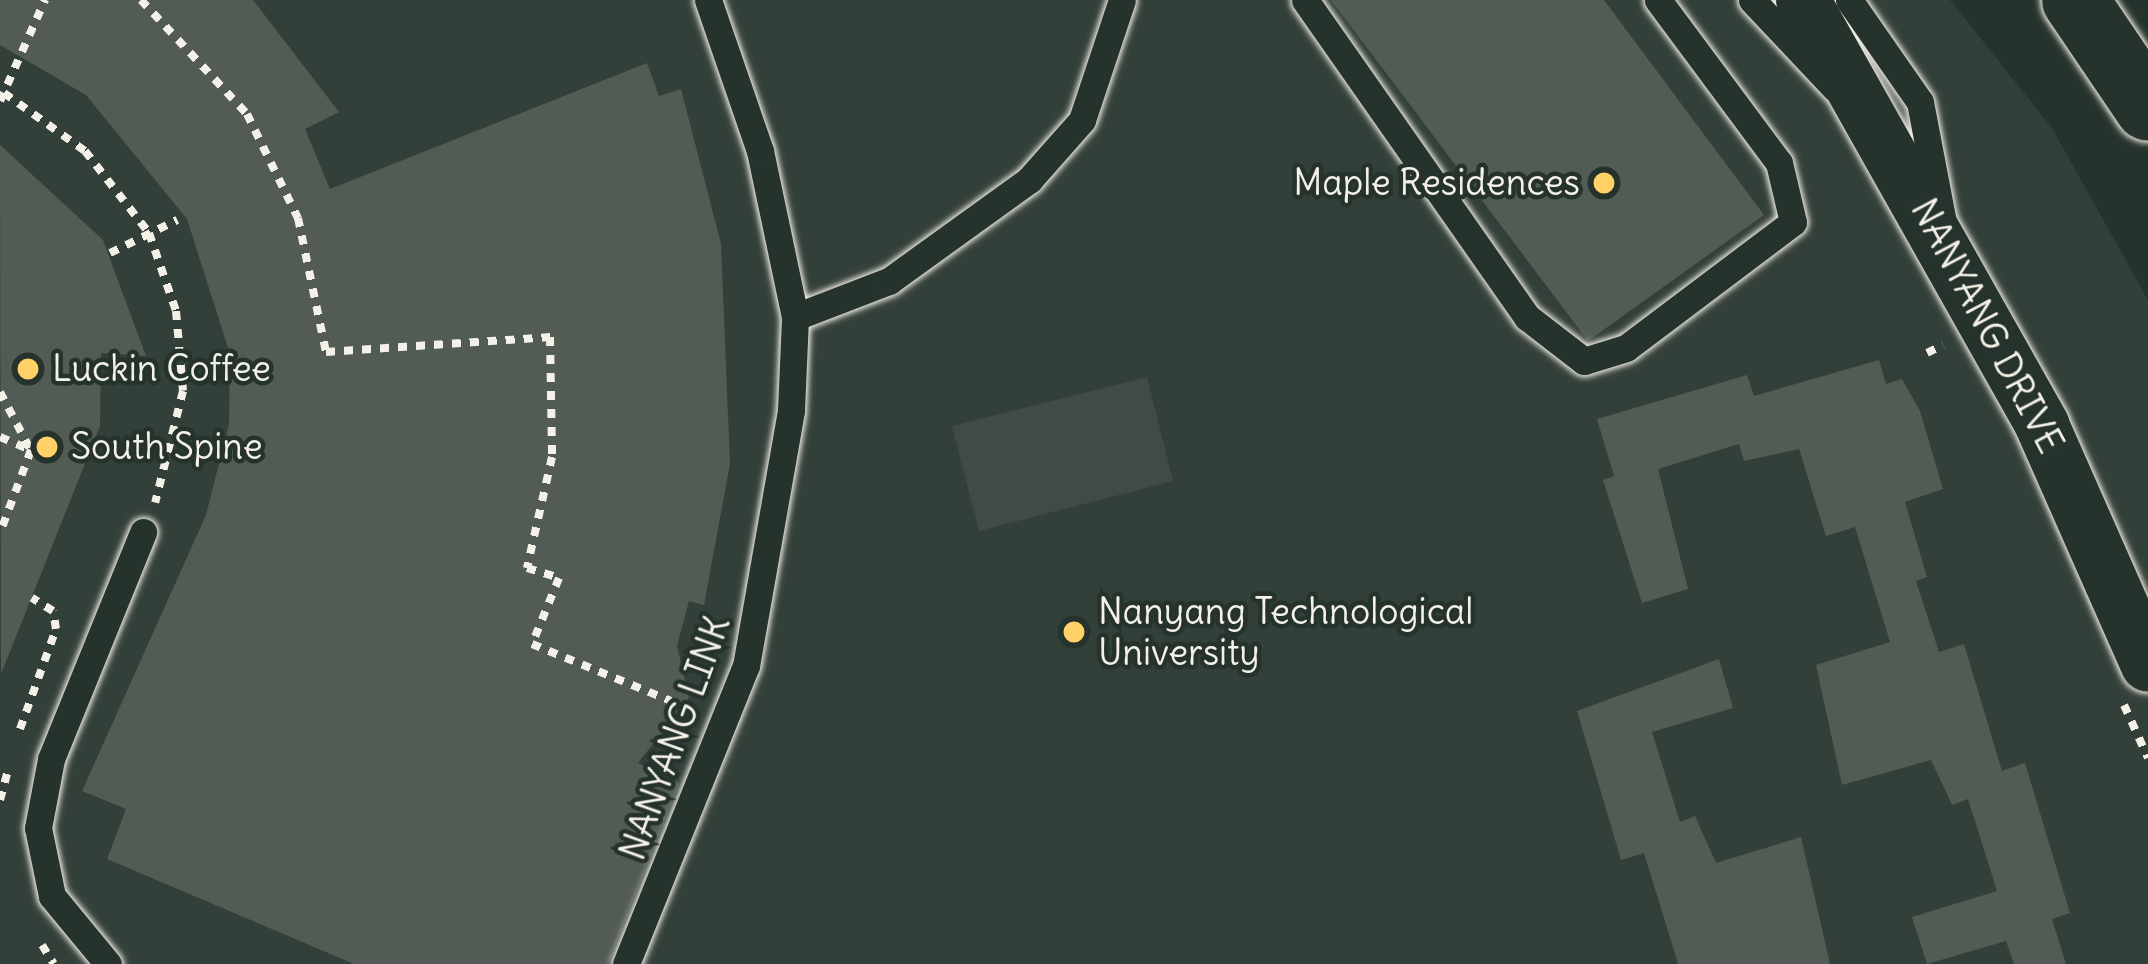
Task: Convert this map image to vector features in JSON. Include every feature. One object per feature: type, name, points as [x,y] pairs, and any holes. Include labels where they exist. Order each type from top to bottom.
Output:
[{"type":"highway","points":[[2075,0],[2148,108]]},
{"type":"street","name":"NANYANG DRIVE","points":[[1803,0],[1882,131],[2091,525],[2148,665]]},
{"type":"lane","name":"NANYANG LINK","points":[[626,964],[746,666],[773,557],[795,316],[748,107],[708,0]]},
{"type":"lane","points":[[795,316],[890,281],[1029,180],[1082,120],[1122,0]]},
{"type":"lane","points":[[1305,0],[1527,317],[1584,361],[1626,348],[1793,222],[1780,163],[1658,0]]},
{"type":"lane","points":[[1752,0],[1882,131]]},
{"type":"lane","points":[[1849,0],[1920,102],[1946,202],[1944,245]]},
{"type":"lane","points":[[108,964],[52,896],[38,828],[51,759],[143,532]]},
{"type":"path","points":[[45,0],[2,97],[85,151],[148,233],[176,311],[183,391],[143,532]]},
{"type":"path","points":[[141,0],[247,115],[298,218],[326,352],[550,337],[552,458],[527,568],[560,578],[532,644],[670,701]]},
{"type":"path","points":[[110,253],[177,220]]},
{"type":"path","points":[[0,392],[31,450],[0,533]]},
{"type":"path","points":[[0,437],[31,450]]},
{"type":"path","points":[[0,800],[56,629],[53,611],[32,598]]},
{"type":"shaded area","name":"Nanyang Technological University","points":[[0,0],[1950,0],[2052,128],[2148,300],[2148,964],[0,964]]},
{"type":"shaded area","points":[[1147,377],[1173,481],[979,531],[952,426]]},
{"type":"building","points":[[0,0],[253,0],[339,112],[305,129],[330,189],[647,63],[659,96],[681,89],[721,244],[730,464],[704,605],[689,601],[677,646],[689,698],[638,763],[679,783],[608,964],[354,964],[107,859],[126,809],[82,791],[206,515],[229,424],[230,354],[187,219],[86,95],[0,45]]},
{"type":"building","name":"Maple Residences","points":[[1331,0],[1604,0],[1764,215],[1588,341]]},
{"type":"building","name":"South Spine","points":[[0,145],[103,240],[146,356],[101,353],[100,426],[1,674]]},
{"type":"building","points":[[1879,360],[1886,384],[1902,379],[1920,411],[1943,489],[1905,502],[1927,577],[1916,581],[1939,652],[1964,644],[2002,771],[2025,763],[2070,913],[2052,919],[2066,964],[2014,964],[2006,941],[1927,964],[1912,917],[1997,891],[1968,799],[1952,805],[1931,760],[1842,785],[1816,665],[1890,642],[1855,527],[1826,536],[1799,449],[1744,461],[1739,444],[1658,469],[1688,589],[1642,603],[1603,480],[1614,476],[1597,419],[1747,375],[1754,396]]},
{"type":"building","points":[[1719,659],[1733,708],[1652,732],[1680,822],[1695,816],[1716,863],[1801,837],[1830,964],[1678,964],[1644,853],[1621,860],[1577,711]]},
{"type":"place","name":"Maple Residences","points":[[1604,183]]},
{"type":"place","name":"Luckin Coffee","points":[[28,369]]},
{"type":"place","name":"South Spine","points":[[47,447]]},
{"type":"place","name":"Nanyang Technological University","points":[[1074,632]]}]
